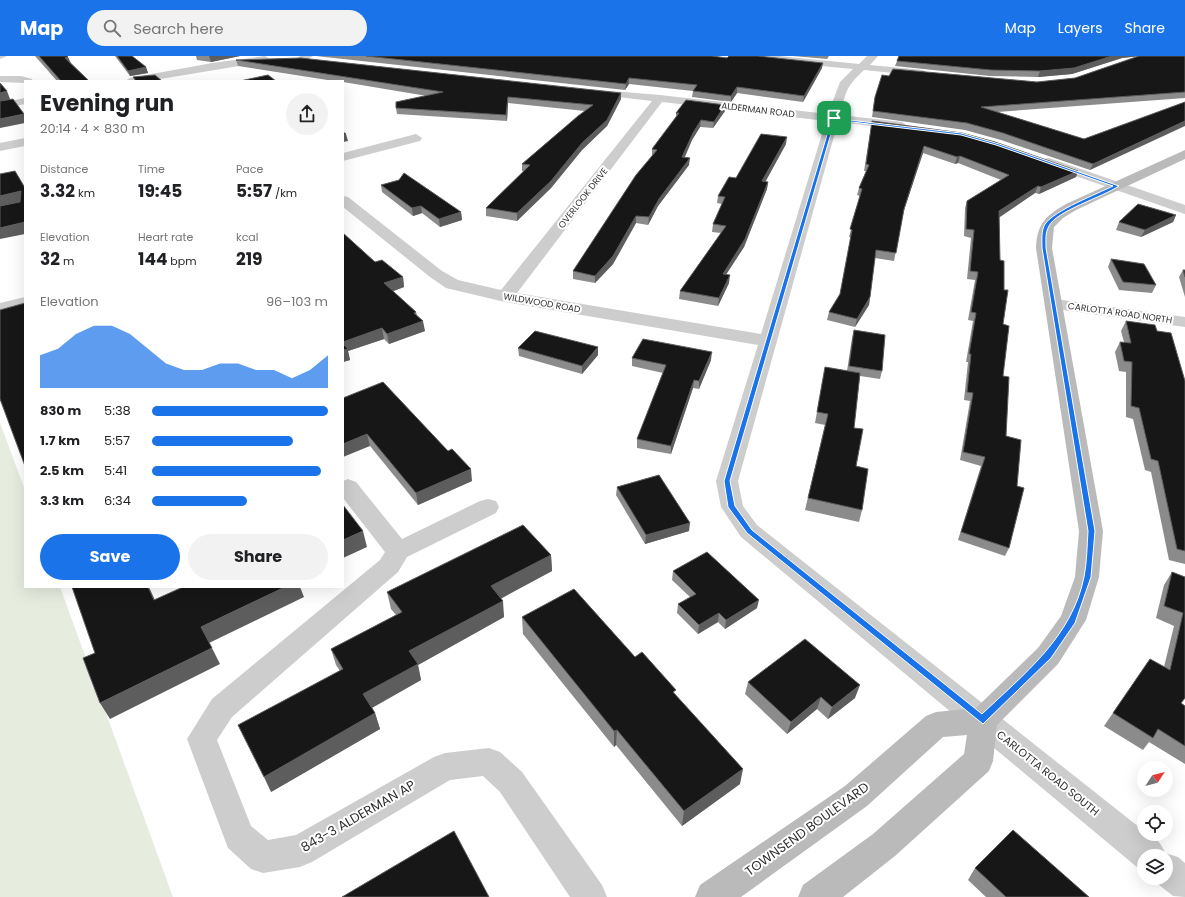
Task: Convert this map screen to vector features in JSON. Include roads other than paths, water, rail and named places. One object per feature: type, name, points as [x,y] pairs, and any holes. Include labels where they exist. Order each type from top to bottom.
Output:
[{"type":"street","points":[[747,56],[932,74]]},
{"type":"street","name":"CARLOTTA ROAD SOUTH","points":[[873,56],[845,82],[727,481],[732,507],[749,531],[1141,849]]},
{"type":"street","points":[[300,58],[320,60]]},
{"type":"street","points":[[173,59],[195,80]]},
{"type":"street","points":[[135,80],[240,61],[278,59]]},
{"type":"street","points":[[0,79],[24,80]]},
{"type":"street","name":"ALDERMAN ROAD","points":[[581,90],[915,127]]},
{"type":"street","name":"OVERLOOK DRIVE","points":[[505,297],[660,98]]},
{"type":"street","points":[[0,106],[24,101]]},
{"type":"street","points":[[344,157],[416,138]]},
{"type":"street","points":[[0,147],[24,142]]},
{"type":"street","points":[[815,897],[884,845],[978,761],[983,720],[1048,656],[1073,620],[1087,577],[1091,531],[1055,304],[1044,248],[1044,235],[1047,224],[1057,215],[1185,154]]},
{"type":"street","points":[[1035,157],[1185,210]]},
{"type":"street","name":"WILDWOOD ROAD","points":[[344,201],[436,274],[460,287],[505,297],[769,341]]},
{"type":"street","points":[[0,308],[24,302]]},
{"type":"street","name":"CARLOTTA ROAD NORTH","points":[[1055,304],[1185,322]]},
{"type":"street","points":[[344,489],[348,487],[398,551],[488,507]]},
{"type":"street","name":"843-3 ALDERMAN AP","points":[[398,551],[389,566],[222,708],[202,739],[239,837],[263,857],[300,851],[445,767],[489,762],[511,782],[590,897]]},
{"type":"street","name":"TOWNSEND BOULEVARD","points":[[712,897],[856,796],[936,725],[983,720]]},
{"type":"street","points":[[1173,875],[1185,884]]}]
